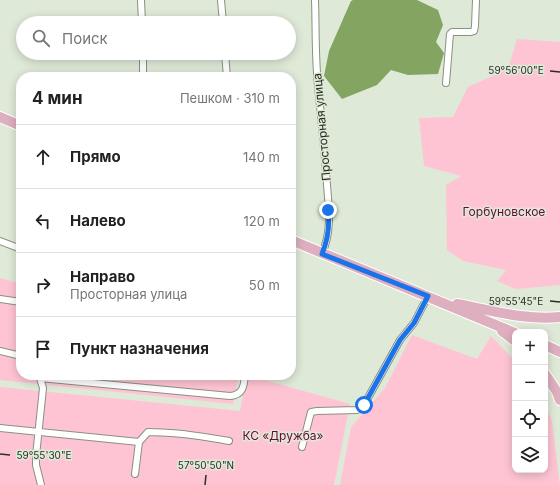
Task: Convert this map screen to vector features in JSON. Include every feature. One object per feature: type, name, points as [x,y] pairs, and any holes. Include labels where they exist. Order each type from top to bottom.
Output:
[{"type":"main road","points":[[0,117],[16,124]]},
{"type":"main road","points":[[296,242],[512,332]]},
{"type":"main road","points":[[432,298],[521,316],[551,318],[560,317]]},
{"type":"main road","points":[[484,319],[512,338]]},
{"type":"main road","points":[[548,346],[560,352]]},
{"type":"main road","points":[[548,378],[557,392],[560,400]]},
{"type":"street","points":[[141,0],[142,16]]},
{"type":"street","points":[[221,0],[222,16]]},
{"type":"street","name":"Просторная улица","points":[[315,0],[318,83],[329,221],[329,233],[322,254]]},
{"type":"street","points":[[446,84],[450,34],[452,32],[474,31],[476,0]]},
{"type":"street","points":[[143,60],[143,72]]},
{"type":"street","points":[[226,60],[227,72]]},
{"type":"street","points":[[0,241],[16,246]]},
{"type":"street","points":[[302,447],[311,412],[317,410],[357,410],[364,405],[400,340],[432,298]]},
{"type":"street","points":[[0,299],[16,301]]},
{"type":"street","points":[[0,351],[16,355]]},
{"type":"street","points":[[40,380],[43,388],[36,465],[41,485]]},
{"type":"street","points":[[77,380],[230,396],[237,396],[241,392],[244,380]]},
{"type":"street","points":[[0,428],[139,442]]},
{"type":"street","points":[[135,474],[139,442],[148,432],[229,441]]},
{"type":"green space","name":"Горбуновское","points":[[517,39],[560,42],[560,285],[516,289],[497,281],[506,270],[463,261],[447,250],[446,185],[461,176],[424,166],[419,118],[453,117],[468,87],[508,69]]},
{"type":"green space","points":[[0,278],[16,283],[16,380],[238,380],[233,404],[0,380]]},
{"type":"green space","points":[[412,335],[477,359],[491,336],[512,358],[512,473],[548,473],[548,412],[552,421],[560,485],[340,485],[351,427],[385,388]]},
{"type":"green space","name":"КС «Дружба»","points":[[246,380],[265,380],[350,404],[334,485],[0,485],[0,387],[240,411]]},
{"type":"shaded area","points":[[417,0],[438,10],[443,25],[436,42],[444,53],[438,74],[408,75],[391,70],[377,85],[342,99],[324,76],[329,51],[351,1]]},
{"type":"route","points":[[328,210],[329,233],[322,254],[428,296],[414,323],[400,340],[364,405]]}]
